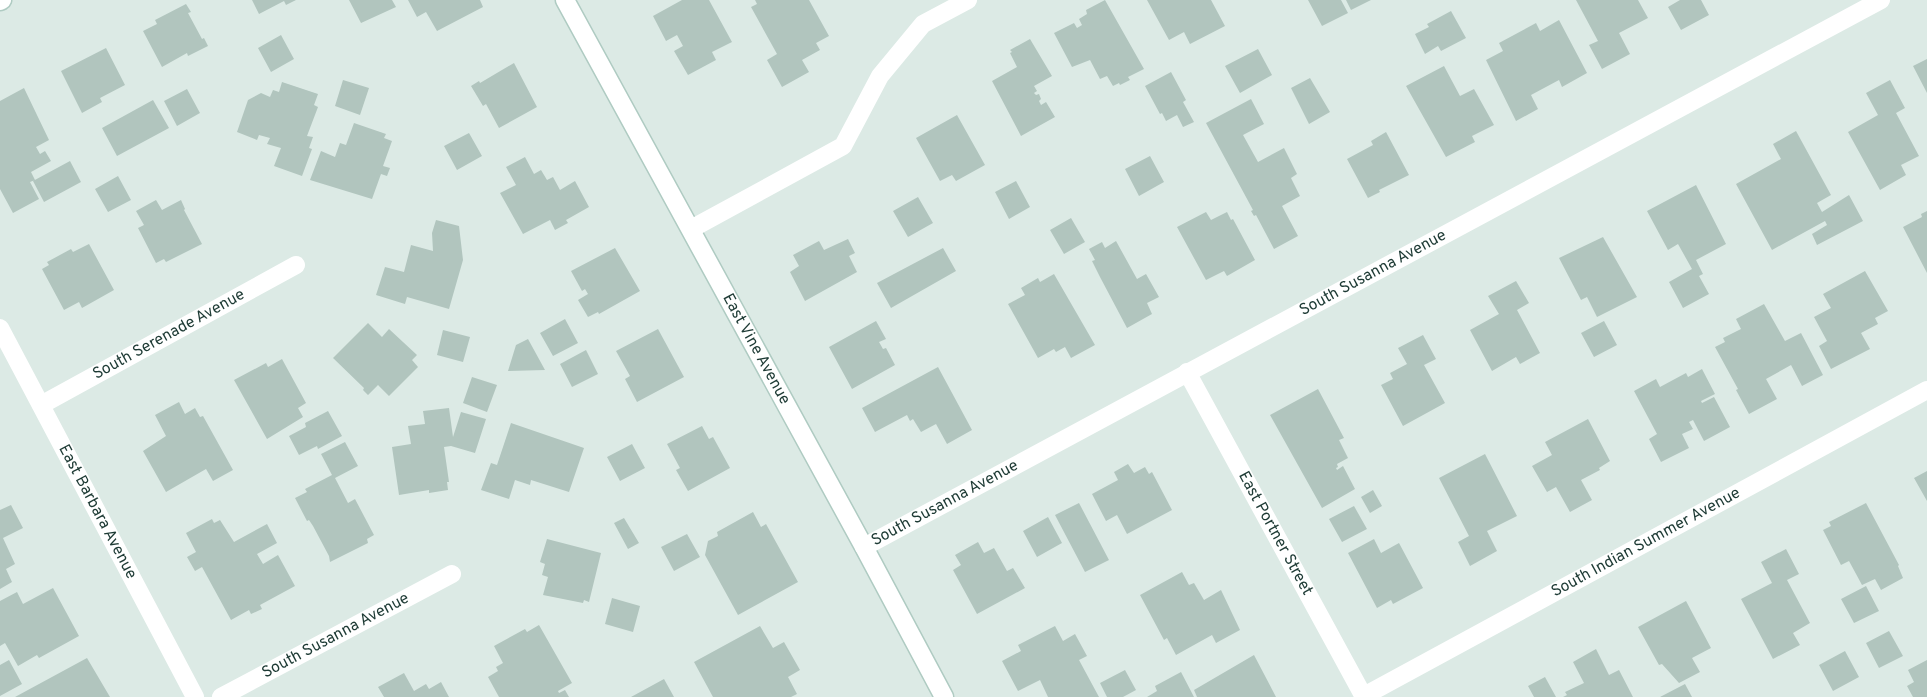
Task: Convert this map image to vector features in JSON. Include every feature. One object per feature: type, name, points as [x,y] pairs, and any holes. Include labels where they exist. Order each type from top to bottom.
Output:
[{"type":"street","name":"East Vine Avenue","points":[[566,0],[944,697]]},
{"type":"street","points":[[691,229],[843,146],[880,76],[923,24],[968,0]]},
{"type":"street","name":"South Susanna Avenue","points":[[864,547],[1881,0]]},
{"type":"street","name":"South Serenade Avenue","points":[[41,405],[296,265]]},
{"type":"street","name":"East Barbara Avenue","points":[[0,327],[195,697]]},
{"type":"street","name":"East Portner Street","points":[[1187,372],[1364,696]]},
{"type":"street","name":"South Indian Summer Avenue","points":[[1364,696],[1927,390]]},
{"type":"street","name":"South Susanna Avenue","points":[[220,697],[452,574]]},
{"type":"building","points":[[252,0],[296,0],[286,5],[284,1],[259,14]]},
{"type":"building","points":[[349,0],[392,0],[396,7],[361,23]]},
{"type":"building","points":[[408,0],[480,0],[483,7],[437,31],[426,12],[417,17]]},
{"type":"building","points":[[682,0],[709,0],[732,42],[712,52],[716,60],[688,75],[674,51],[683,46],[677,35],[666,41],[653,16]]},
{"type":"building","points":[[755,0],[809,0],[829,36],[816,43],[820,50],[802,60],[809,72],[782,87],[767,60],[777,54],[751,7],[757,4]]},
{"type":"building","points":[[1105,0],[1144,69],[1128,77],[1130,80],[1113,86],[1107,76],[1100,79],[1090,60],[1072,67],[1054,33],[1074,23],[1077,28],[1082,25],[1079,19],[1087,14],[1086,10]]},
{"type":"building","points":[[1147,0],[1211,0],[1225,26],[1190,44],[1184,32],[1169,40]]},
{"type":"building","points":[[1308,0],[1341,0],[1348,13],[1322,26]]},
{"type":"building","points":[[1346,0],[1371,0],[1351,10]]},
{"type":"building","points":[[1576,0],[1638,0],[1648,18],[1619,33],[1630,54],[1602,69],[1589,45],[1598,41]]},
{"type":"building","points":[[1680,0],[1701,0],[1709,15],[1681,30],[1668,7]]},
{"type":"building","points":[[186,4],[191,12],[188,13],[208,46],[188,56],[187,53],[162,67],[143,31],[157,24],[155,20]]},
{"type":"building","points":[[1451,11],[1466,38],[1441,51],[1438,46],[1425,54],[1415,34],[1429,27],[1427,24]]},
{"type":"building","points":[[1559,20],[1587,73],[1562,87],[1559,80],[1531,95],[1538,109],[1516,121],[1486,60],[1503,51],[1499,43],[1536,23],[1540,31]]},
{"type":"building","points":[[281,35],[294,59],[271,72],[258,48]]},
{"type":"building","points":[[1030,39],[1052,76],[1034,86],[1037,91],[1034,93],[1039,94],[1041,105],[1046,102],[1055,117],[1021,136],[992,81],[1017,67],[1010,50]]},
{"type":"building","points":[[106,48],[125,85],[100,98],[102,102],[82,113],[61,71]]},
{"type":"building","points":[[1258,49],[1272,75],[1240,93],[1225,66]]},
{"type":"building","points":[[1927,59],[1927,93],[1913,66]]},
{"type":"building","points":[[514,63],[537,107],[499,128],[486,104],[483,106],[471,86]]},
{"type":"building","points":[[1444,66],[1460,96],[1474,89],[1494,125],[1472,136],[1475,142],[1446,157],[1406,86]]},
{"type":"building","points":[[1171,72],[1186,100],[1183,102],[1194,122],[1183,127],[1177,115],[1166,121],[1145,86]]},
{"type":"building","points":[[1310,78],[1330,112],[1309,124],[1291,88]]},
{"type":"building","points":[[343,80],[369,88],[360,115],[335,106]]},
{"type":"building","points":[[1890,80],[1905,108],[1896,113],[1919,156],[1901,165],[1906,175],[1880,190],[1848,132],[1878,115],[1866,93]]},
{"type":"building","points":[[282,82],[318,94],[314,105],[318,107],[307,136],[313,137],[309,148],[312,149],[302,176],[274,166],[281,148],[267,144],[270,138],[259,135],[257,140],[237,132],[248,100],[261,93],[270,97],[273,90],[279,92]]},
{"type":"building","points":[[24,88],[49,140],[36,147],[40,154],[45,151],[51,161],[31,172],[35,180],[30,182],[39,199],[13,213],[0,189],[0,101]]},
{"type":"building","points":[[187,89],[200,113],[177,126],[164,101]]},
{"type":"building","points":[[1251,99],[1264,124],[1243,135],[1258,162],[1284,148],[1297,174],[1291,178],[1300,196],[1282,206],[1298,236],[1274,249],[1256,215],[1254,216],[1251,211],[1253,210],[1206,123]]},
{"type":"building","points":[[153,100],[169,128],[117,156],[102,128]]},
{"type":"building","points":[[957,115],[985,165],[956,181],[952,175],[940,181],[916,138]]},
{"type":"building","points":[[354,123],[386,134],[384,138],[392,141],[383,166],[390,168],[387,176],[381,174],[372,199],[310,180],[321,151],[335,157],[340,143],[346,145]]},
{"type":"building","points":[[1796,131],[1831,195],[1817,203],[1822,212],[1849,195],[1863,221],[1817,245],[1812,234],[1827,225],[1825,221],[1772,250],[1736,184],[1781,159],[1773,144]]},
{"type":"building","points":[[1386,132],[1409,175],[1368,198],[1347,159],[1373,145],[1371,141]]},
{"type":"building","points":[[469,133],[482,156],[457,170],[444,146]]},
{"type":"building","points":[[1150,156],[1164,182],[1139,196],[1125,169]]},
{"type":"building","points":[[525,157],[534,174],[541,170],[547,180],[553,177],[560,190],[575,181],[589,207],[566,220],[568,223],[555,230],[550,220],[523,234],[500,193],[516,185],[506,167]]},
{"type":"building","points":[[70,161],[81,182],[44,202],[33,181]]},
{"type":"building","points":[[118,176],[131,200],[108,212],[95,189]]},
{"type":"building","points":[[1016,181],[1030,207],[1009,219],[995,192]]},
{"type":"building","points":[[1696,185],[1726,244],[1696,260],[1703,274],[1699,276],[1709,294],[1683,308],[1669,282],[1692,269],[1678,244],[1668,250],[1647,211]]},
{"type":"building","points":[[918,197],[933,223],[908,237],[893,211]]},
{"type":"building","points":[[156,200],[162,210],[181,200],[202,244],[166,262],[164,259],[156,263],[138,228],[144,225],[136,211]]},
{"type":"building","points":[[1927,211],[1927,273],[1903,227],[1922,217],[1921,214]]},
{"type":"building","points":[[1206,212],[1211,220],[1227,212],[1255,260],[1227,276],[1224,271],[1206,280],[1177,227]]},
{"type":"building","points":[[1071,218],[1085,242],[1064,254],[1050,230]]},
{"type":"building","points":[[436,220],[459,226],[463,260],[449,309],[407,297],[405,304],[376,295],[385,267],[404,272],[411,245],[433,251],[432,233]]},
{"type":"building","points":[[1603,237],[1637,297],[1597,317],[1587,297],[1581,300],[1559,258]]},
{"type":"building","points":[[848,239],[855,253],[849,256],[857,272],[805,301],[790,272],[799,266],[793,255],[819,241],[824,250]]},
{"type":"building","points":[[1116,241],[1137,279],[1146,274],[1159,297],[1147,303],[1152,314],[1127,328],[1092,261],[1095,260],[1089,249],[1102,242],[1105,248]]},
{"type":"building","points":[[89,244],[114,290],[82,308],[79,302],[64,310],[42,269],[49,265],[47,262],[71,249],[73,252]]},
{"type":"building","points":[[615,248],[640,291],[599,314],[598,312],[588,317],[578,300],[588,294],[585,289],[582,291],[571,271]]},
{"type":"building","points":[[943,248],[956,271],[891,308],[877,283]]},
{"type":"building","points":[[1865,271],[1888,311],[1875,318],[1878,324],[1861,333],[1870,349],[1831,369],[1819,346],[1827,341],[1814,317],[1831,308],[1823,294]]},
{"type":"building","points":[[1054,274],[1095,345],[1071,358],[1065,347],[1056,352],[1054,349],[1038,358],[1008,304],[1025,295],[1021,288],[1038,278],[1040,282]]},
{"type":"building","points":[[1516,281],[1529,303],[1517,310],[1540,353],[1520,364],[1516,357],[1492,371],[1470,330],[1499,314],[1488,296]]},
{"type":"building","points":[[1764,304],[1785,341],[1801,333],[1823,375],[1802,386],[1791,365],[1766,379],[1777,399],[1749,414],[1715,347],[1725,342],[1723,338],[1741,329],[1736,319]]},
{"type":"building","points":[[565,319],[578,343],[553,356],[540,333]]},
{"type":"building","points":[[876,321],[886,339],[879,342],[883,349],[886,348],[895,365],[852,389],[829,347]]},
{"type":"building","points":[[1604,321],[1617,345],[1594,357],[1581,333]]},
{"type":"building","points":[[368,323],[382,337],[389,329],[417,355],[412,360],[418,367],[389,396],[378,385],[368,395],[363,390],[364,388],[333,358]]},
{"type":"building","points":[[658,329],[684,377],[637,402],[625,379],[630,376],[616,351]]},
{"type":"building","points":[[443,330],[470,337],[463,362],[437,355]]},
{"type":"building","points":[[1423,335],[1436,359],[1424,365],[1445,403],[1403,426],[1381,385],[1393,379],[1390,373],[1407,364],[1398,348]]},
{"type":"building","points":[[528,339],[545,370],[508,371],[516,345]]},
{"type":"building","points":[[586,350],[598,374],[572,387],[560,364]]},
{"type":"building","points":[[282,359],[306,403],[298,408],[303,417],[267,439],[234,380],[266,363],[268,367]]},
{"type":"building","points":[[938,367],[972,430],[947,444],[936,424],[921,432],[913,419],[910,421],[907,415],[875,432],[862,408]]},
{"type":"building","points":[[1702,369],[1715,394],[1701,401],[1702,403],[1714,397],[1730,427],[1704,441],[1693,420],[1689,422],[1693,429],[1682,434],[1689,448],[1661,462],[1649,439],[1657,434],[1634,391],[1656,379],[1660,387],[1686,373],[1688,377]]},
{"type":"building","points":[[472,377],[497,385],[487,412],[463,403]]},
{"type":"building","points":[[1318,389],[1344,438],[1339,440],[1348,458],[1337,464],[1336,468],[1337,470],[1343,466],[1355,489],[1322,508],[1270,415]]},
{"type":"building","points":[[179,402],[185,414],[195,408],[200,417],[203,416],[233,470],[213,481],[206,469],[166,492],[143,451],[166,436],[155,415]]},
{"type":"building","points":[[449,408],[453,437],[461,412],[486,419],[475,453],[451,446],[444,447],[448,490],[429,493],[429,490],[399,495],[392,447],[411,444],[408,426],[425,424],[423,411]]},
{"type":"building","points":[[328,411],[342,436],[318,449],[317,446],[299,455],[289,436],[306,427],[305,423]]},
{"type":"building","points":[[1588,419],[1610,461],[1599,468],[1600,470],[1581,480],[1592,500],[1570,512],[1556,487],[1547,492],[1532,466],[1552,455],[1545,442]]},
{"type":"building","points":[[511,423],[584,448],[569,492],[531,480],[530,485],[515,480],[509,499],[481,490],[491,463],[497,465]]},
{"type":"building","points":[[702,426],[709,439],[713,437],[730,468],[688,491],[676,470],[680,468],[667,444]]},
{"type":"building","points":[[345,442],[358,466],[335,478],[348,503],[355,499],[374,535],[367,539],[368,543],[330,562],[313,526],[309,520],[307,521],[295,498],[307,492],[305,489],[332,475],[321,454]]},
{"type":"building","points":[[632,444],[645,468],[620,481],[607,457]]},
{"type":"building","points":[[1485,454],[1517,516],[1487,531],[1497,551],[1470,566],[1458,542],[1469,536],[1439,478]]},
{"type":"building","points":[[1128,464],[1134,473],[1145,467],[1149,474],[1152,472],[1172,510],[1127,534],[1117,515],[1106,521],[1092,494],[1118,480],[1114,472]]},
{"type":"building","points":[[1927,471],[1927,501],[1914,478]]},
{"type":"building","points":[[1373,490],[1382,506],[1370,513],[1361,497]]},
{"type":"building","points":[[1079,503],[1109,560],[1085,572],[1055,515]]},
{"type":"building","points":[[1866,503],[1899,565],[1903,578],[1881,590],[1875,579],[1862,585],[1849,561],[1841,565],[1823,530],[1831,526],[1829,522]]},
{"type":"building","points":[[11,505],[23,528],[3,538],[15,564],[6,569],[12,582],[0,589],[0,510]]},
{"type":"building","points":[[1354,506],[1367,529],[1342,542],[1329,519]]},
{"type":"building","points":[[753,512],[761,527],[766,524],[798,582],[738,615],[705,555],[708,541],[718,536],[717,532]]},
{"type":"building","points":[[1048,517],[1062,543],[1037,557],[1023,531]]},
{"type":"building","points":[[624,518],[639,543],[628,549],[614,523]]},
{"type":"building","points":[[212,519],[214,523],[220,520],[234,542],[267,524],[277,543],[257,554],[263,564],[278,555],[295,586],[260,605],[262,609],[251,614],[249,610],[231,620],[202,567],[195,571],[187,557],[196,552],[186,533]]},
{"type":"building","points":[[687,534],[700,557],[674,571],[661,547]]},
{"type":"building","points":[[547,539],[601,553],[589,602],[584,600],[583,603],[543,595],[548,577],[542,575],[545,564],[540,562]]},
{"type":"building","points":[[1374,539],[1381,553],[1399,543],[1423,588],[1393,604],[1391,600],[1377,608],[1348,553]]},
{"type":"building","points":[[978,542],[984,553],[994,548],[1007,571],[1013,568],[1025,588],[977,614],[953,570],[961,565],[955,555]]},
{"type":"building","points":[[1786,549],[1799,574],[1787,580],[1810,623],[1793,633],[1800,645],[1773,659],[1741,599],[1772,583],[1761,562]]},
{"type":"building","points":[[1182,572],[1189,585],[1194,583],[1204,600],[1221,590],[1240,630],[1216,643],[1212,635],[1176,655],[1167,638],[1164,640],[1140,595]]},
{"type":"building","points":[[1866,586],[1879,611],[1854,623],[1841,599]]},
{"type":"building","points":[[53,588],[79,636],[39,658],[37,655],[18,666],[5,643],[0,646],[0,601],[17,592],[23,604]]},
{"type":"building","points":[[612,598],[640,606],[633,632],[605,624]]},
{"type":"building","points":[[1686,601],[1711,648],[1692,658],[1700,672],[1679,683],[1662,664],[1659,665],[1638,627]]},
{"type":"building","points":[[539,625],[572,683],[558,691],[559,693],[565,690],[569,697],[499,697],[488,677],[498,671],[496,667],[503,663],[494,646],[525,629],[527,632]]},
{"type":"building","points":[[760,626],[773,648],[784,642],[800,670],[788,677],[797,694],[791,697],[713,697],[694,662]]},
{"type":"building","points":[[1055,626],[1063,641],[1075,634],[1087,656],[1079,660],[1099,697],[1048,697],[1040,680],[1018,691],[1002,661],[1021,651],[1018,645]]},
{"type":"building","points":[[1889,631],[1903,656],[1879,668],[1866,643]]},
{"type":"building","points":[[1596,649],[1609,675],[1619,670],[1633,697],[1563,697],[1567,695],[1565,692],[1584,683],[1573,662]]},
{"type":"building","points":[[1845,651],[1859,677],[1833,691],[1819,665]]},
{"type":"building","points":[[1254,655],[1276,697],[1197,697],[1194,690]]},
{"type":"building","points":[[87,658],[110,697],[15,697]]},
{"type":"building","points":[[9,660],[22,684],[0,696],[0,665]]},
{"type":"building","points":[[1927,660],[1927,697],[1913,697],[1907,686],[1914,682],[1908,670]]},
{"type":"building","points":[[1125,670],[1136,690],[1123,697],[1107,697],[1100,683]]},
{"type":"building","points":[[1181,672],[1194,697],[1147,697],[1157,691],[1155,686]]},
{"type":"building","points":[[404,673],[414,691],[426,684],[429,689],[441,682],[449,697],[384,697],[378,687]]},
{"type":"building","points":[[1545,677],[1556,697],[1534,697],[1528,686]]},
{"type":"building","points":[[664,679],[674,697],[631,697]]},
{"type":"building","points":[[1685,684],[1692,697],[1660,697]]}]
